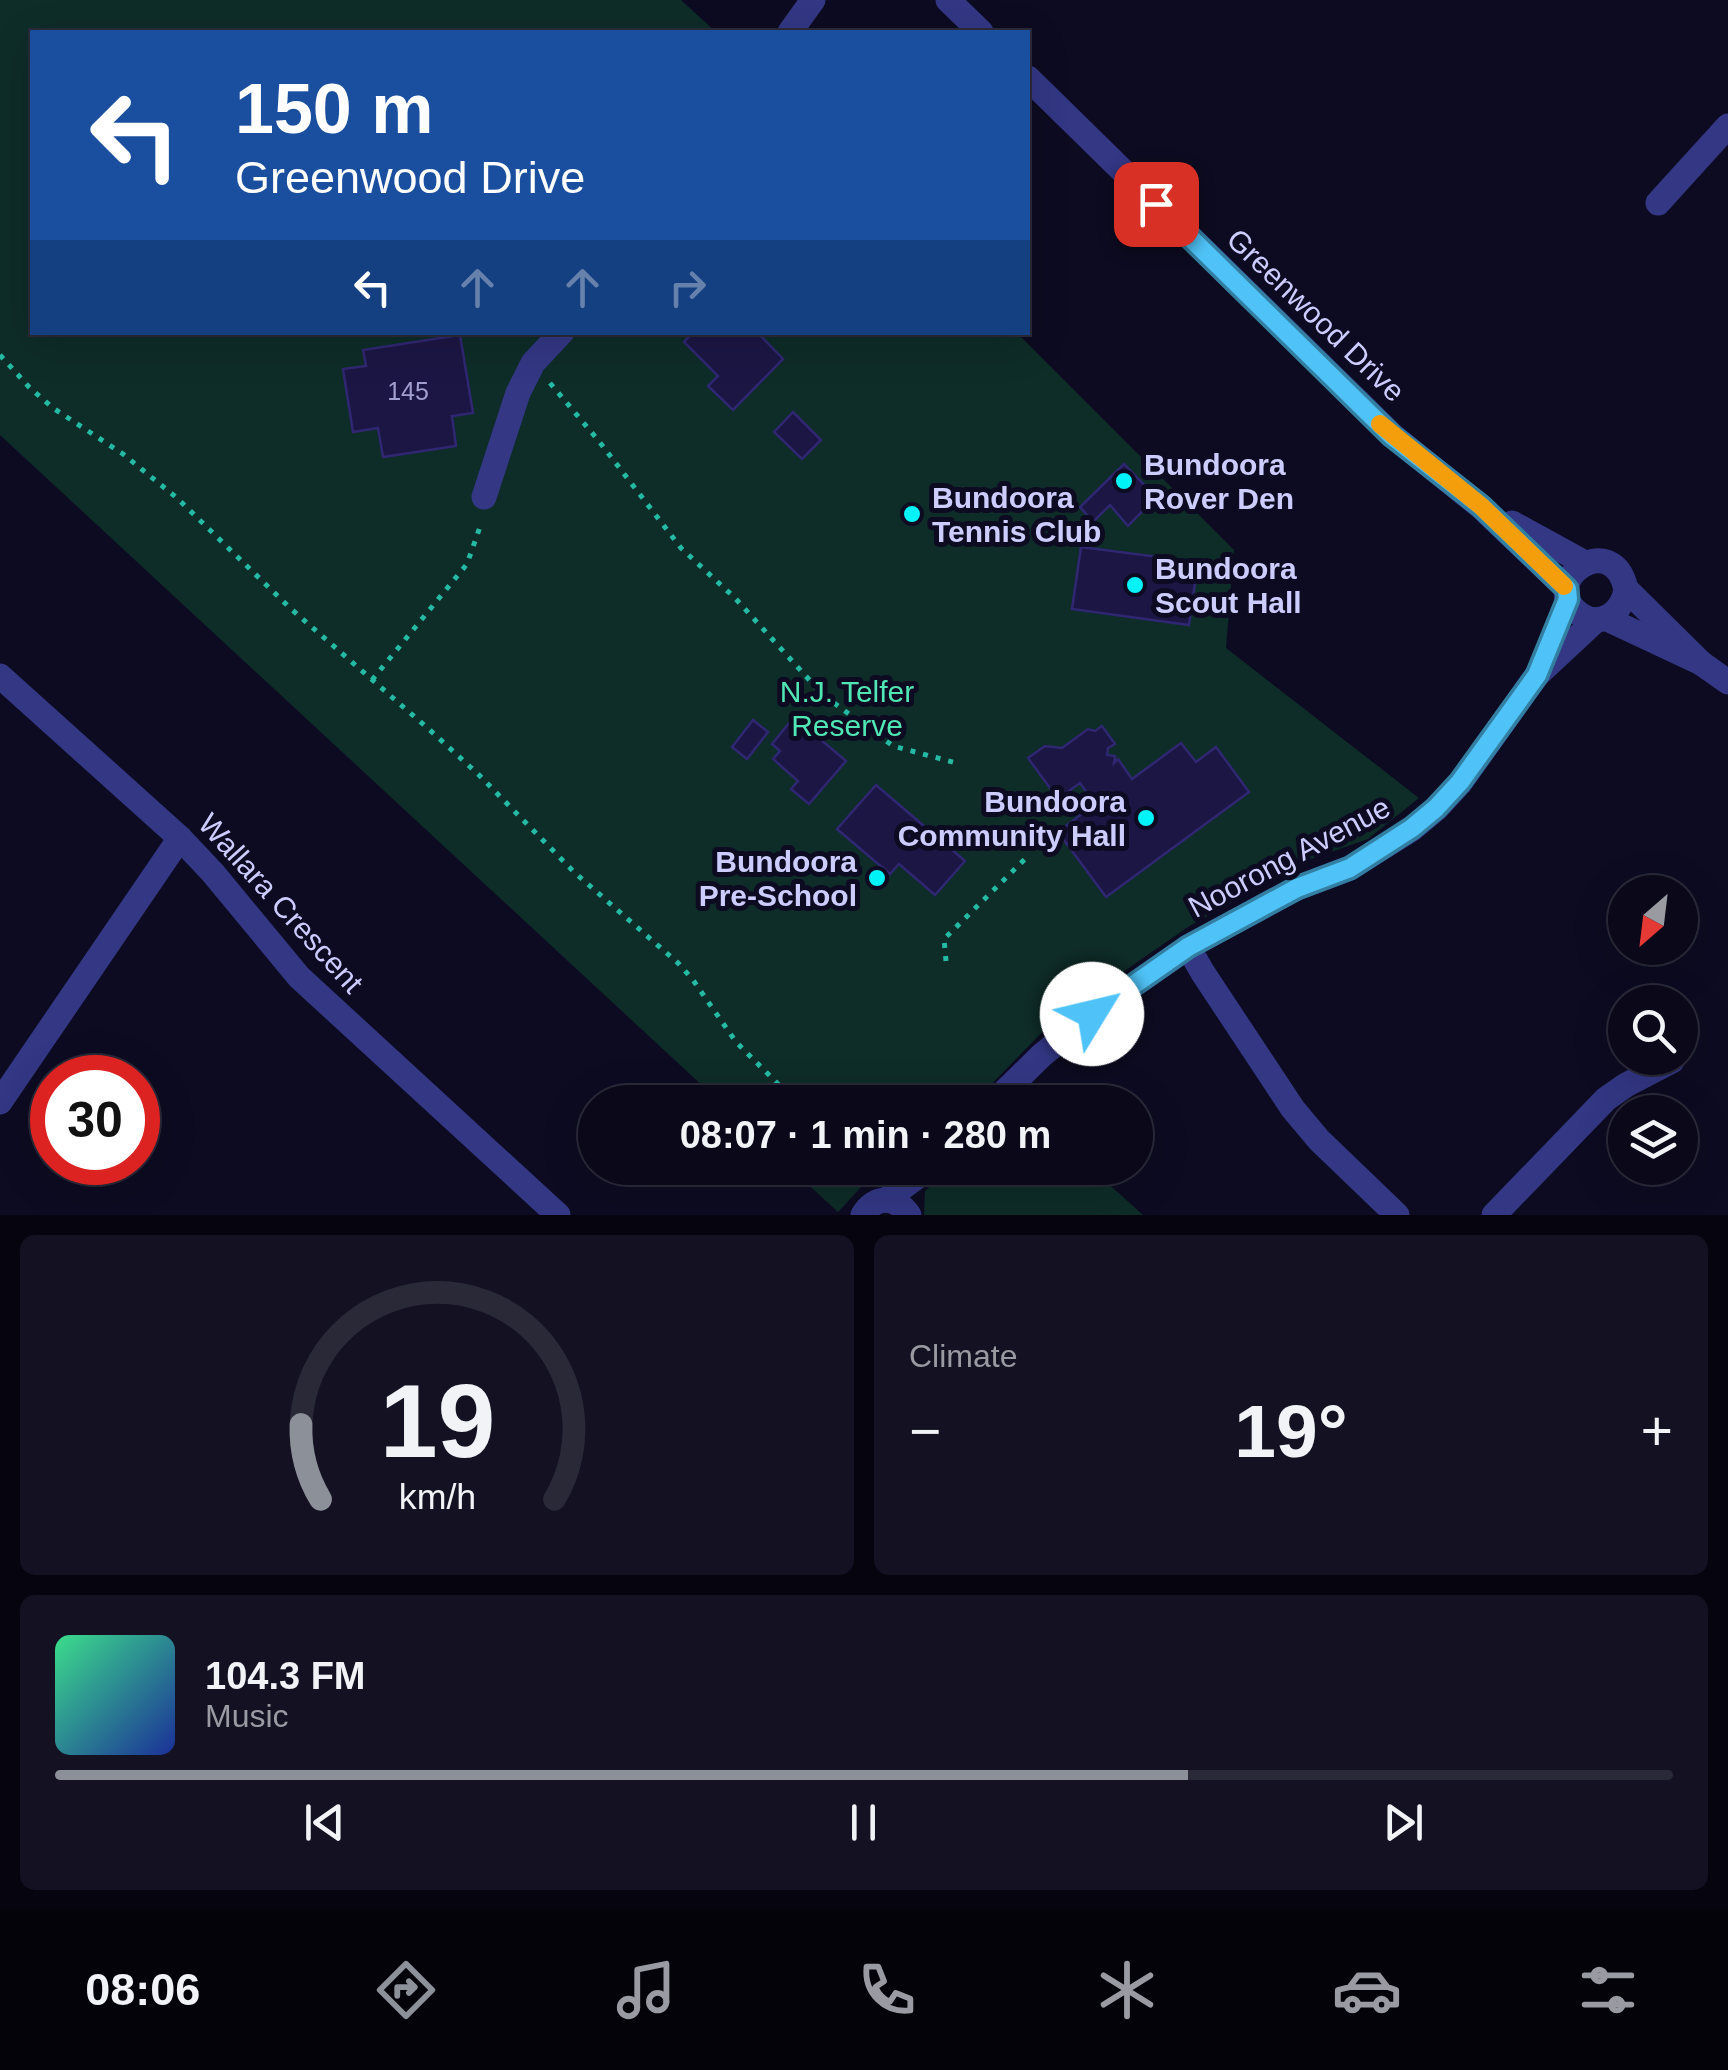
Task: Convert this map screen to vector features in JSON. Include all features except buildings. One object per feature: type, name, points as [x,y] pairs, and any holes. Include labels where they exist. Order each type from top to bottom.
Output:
[{"type":"street","points":[[792,30],[814,0]]},
{"type":"street","points":[[948,0],[979,30]]},
{"type":"street","name":"Greenwood Drive","points":[[1030,80],[1392,436],[1481,506],[1568,594]]},
{"type":"street","points":[[1658,203],[1728,126]]},
{"type":"street","points":[[484,498],[518,393],[533,362],[559,335]]},
{"type":"street","name":"Greenwood Drive","points":[[1481,506],[1586,563]]},
{"type":"street","points":[[1601,619],[1621,607],[1626,589],[1612,565],[1594,560],[1572,573],[1568,594],[1579,614],[1601,619],[1701,664],[1728,682]]},
{"type":"street","points":[[1626,589],[1701,664]]},
{"type":"street","name":"Noorong Avenue","points":[[1537,675],[1568,594]]},
{"type":"street","name":"Noorong Avenue","points":[[1011,1085],[1092,1014],[1188,947],[1297,888],[1350,868],[1412,828],[1460,782],[1537,675],[1601,619]]},
{"type":"street","name":"Wallara Crescent","points":[[0,676],[180,838],[299,977],[558,1215]]},
{"type":"street","points":[[0,1102],[180,838]]},
{"type":"street","points":[[1188,947],[1292,1110],[1397,1215]]},
{"type":"street","points":[[1494,1215],[1606,1099],[1645,1075]]},
{"type":"street","points":[[863,1215],[873,1203],[887,1200],[907,1185]]},
{"type":"street","points":[[887,1200],[902,1206],[910,1215],[922,1185]]},
{"type":"path","points":[[0,355],[54,408],[123,454],[177,498],[290,608],[478,774],[574,872],[678,963],[736,1042],[779,1085]]},
{"type":"path","points":[[533,362],[681,548],[735,598],[823,695],[893,746],[960,764]]},
{"type":"path","points":[[372,680],[466,564],[487,508],[484,498]]},
{"type":"path","points":[[946,960],[944,940],[1027,856]]},
{"type":"green space","name":"N.J. Telfer Reserve","points":[[0,0],[681,0],[714,30],[30,30],[30,335],[1019,335],[1234,550],[1226,648],[1419,798],[1368,839],[1308,860],[1188,927],[1055,1019],[991,1085],[702,1085],[0,435]]},
{"type":"green space","points":[[809,1185],[863,1185],[838,1212]]},
{"type":"green space","points":[[932,1185],[1110,1185],[1143,1215],[924,1215],[925,1191]]},
{"type":"slow traffic","points":[[1380,424],[1481,506],[1564,586]]},
{"type":"place","name":"Bundoora Rover Den","points":[[1124,481]]},
{"type":"place","name":"Bundoora Tennis Club","points":[[912,514]]},
{"type":"place","name":"Bundoora Scout Hall","points":[[1135,585]]},
{"type":"place","name":"Bundoora Community Hall","points":[[1146,818]]},
{"type":"place","name":"Bundoora Pre-School","points":[[877,878]]},
{"type":"route","points":[[1092,1014],[1188,947],[1297,888],[1350,868],[1436,808],[1460,782],[1537,675],[1568,599],[1567,589],[1481,506],[1392,436],[1156,204]]}]
